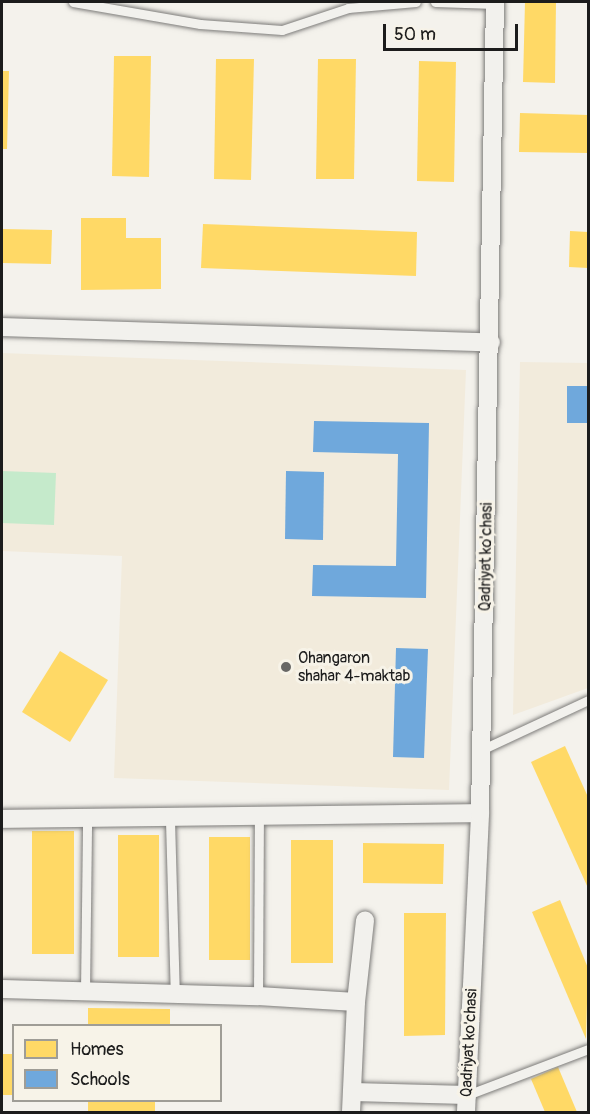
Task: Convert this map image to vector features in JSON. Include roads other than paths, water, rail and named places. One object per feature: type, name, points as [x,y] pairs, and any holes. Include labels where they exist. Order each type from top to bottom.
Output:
[{"type":"street","name":"Qadriyat ko'chasi","points":[[466,1104],[480,813],[491,342],[495,3]]},
{"type":"street","points":[[2,327],[491,342]]},
{"type":"street","points":[[2,819],[170,820],[480,813]]},
{"type":"street","points":[[351,1113],[356,1002],[365,920]]},
{"type":"street","points":[[2,989],[175,996],[258,996],[356,1002]]},
{"type":"street","points":[[353,1092],[466,1104]]},
{"type":"lane","points":[[73,2],[200,24],[282,30],[348,8],[416,2]]},
{"type":"lane","points":[[435,2],[495,3]]},
{"type":"lane","points":[[481,750],[588,700]]},
{"type":"lane","points":[[258,996],[259,818]]},
{"type":"lane","points":[[85,992],[87,820]]},
{"type":"lane","points":[[170,820],[175,996]]},
{"type":"lane","points":[[466,1104],[588,1049]]},
{"type":"place","name":"Ohangaron shahar 4-maktab","points":[[286,667]]}]
